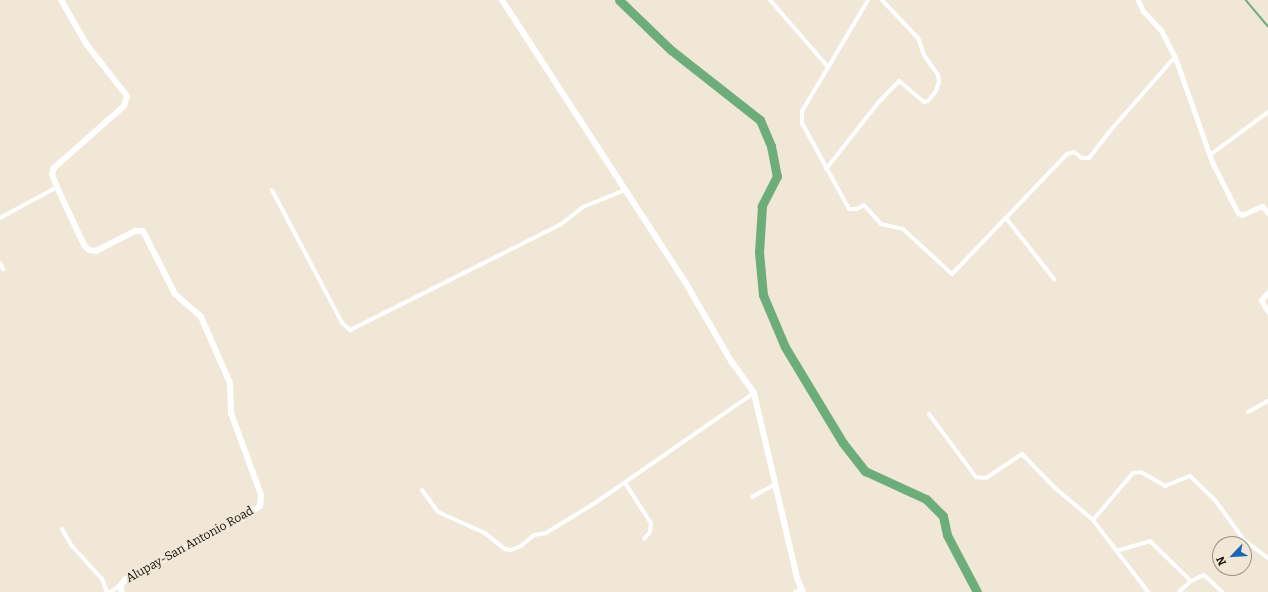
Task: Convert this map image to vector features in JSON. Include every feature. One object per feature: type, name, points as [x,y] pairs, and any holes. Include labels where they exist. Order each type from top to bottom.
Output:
[{"type":"main road","name":"Alupay-San Antonio Road","points":[[61,0],[87,45],[123,88],[127,100],[124,106],[54,168],[52,174],[57,187],[84,245],[89,250],[96,251],[134,230],[143,231],[175,294],[201,317],[228,378],[231,413],[261,495],[262,502],[257,509],[126,578],[121,589]]},
{"type":"main road","points":[[502,0],[684,280],[731,362],[754,393],[774,485],[802,590]]},
{"type":"street","points":[[770,0],[828,67]]},
{"type":"street","points":[[868,0],[802,111],[802,123],[849,209],[857,209],[864,205],[882,224],[903,229],[952,274],[1067,154],[1074,152],[1082,158],[1089,158],[1109,132],[1175,57]]},
{"type":"street","points":[[826,169],[858,127],[899,81],[924,102],[928,101],[936,91],[939,82],[938,75],[924,56],[918,38],[882,0]]},
{"type":"street","points":[[1138,0],[1143,11],[1161,30],[1175,57],[1210,155],[1238,213],[1242,215],[1262,206],[1268,214]]},
{"type":"street","points":[[1210,155],[1268,112]]},
{"type":"street","points":[[0,218],[57,187]]},
{"type":"street","points":[[272,190],[342,324],[350,330],[560,225],[583,208],[625,190]]},
{"type":"street","points":[[1006,218],[1054,279]]},
{"type":"street","points":[[0,263],[3,269]]},
{"type":"street","points":[[1268,292],[1261,300],[1268,312]]},
{"type":"street","points":[[422,490],[438,512],[485,533],[508,550],[521,546],[534,535],[546,533],[625,483],[754,393]]},
{"type":"street","points":[[1248,412],[1268,401]]},
{"type":"street","points":[[928,414],[976,477],[986,478],[1022,454],[1054,488],[1092,520],[1148,592]]},
{"type":"street","points":[[1092,520],[1133,473],[1141,472],[1165,486],[1190,476],[1214,500],[1244,540],[1268,558]]},
{"type":"street","points":[[625,483],[651,523],[650,532],[644,539]]},
{"type":"street","points":[[752,497],[774,485]]},
{"type":"street","points":[[62,529],[72,546],[102,579],[109,592],[121,589]]},
{"type":"street","points":[[1116,551],[1150,541],[1191,581]]},
{"type":"street","points":[[1179,592],[1191,581],[1204,575],[1222,592]]},
{"type":"street","points":[[794,592],[802,590]]},
{"type":"waterway","points":[[619,0],[671,50],[760,120],[771,146],[777,176],[762,206],[759,252],[763,295],[785,347],[843,443],[865,471],[926,499],[943,516],[947,535],[977,592]]},
{"type":"waterway","points":[[1246,0],[1268,26]]}]
